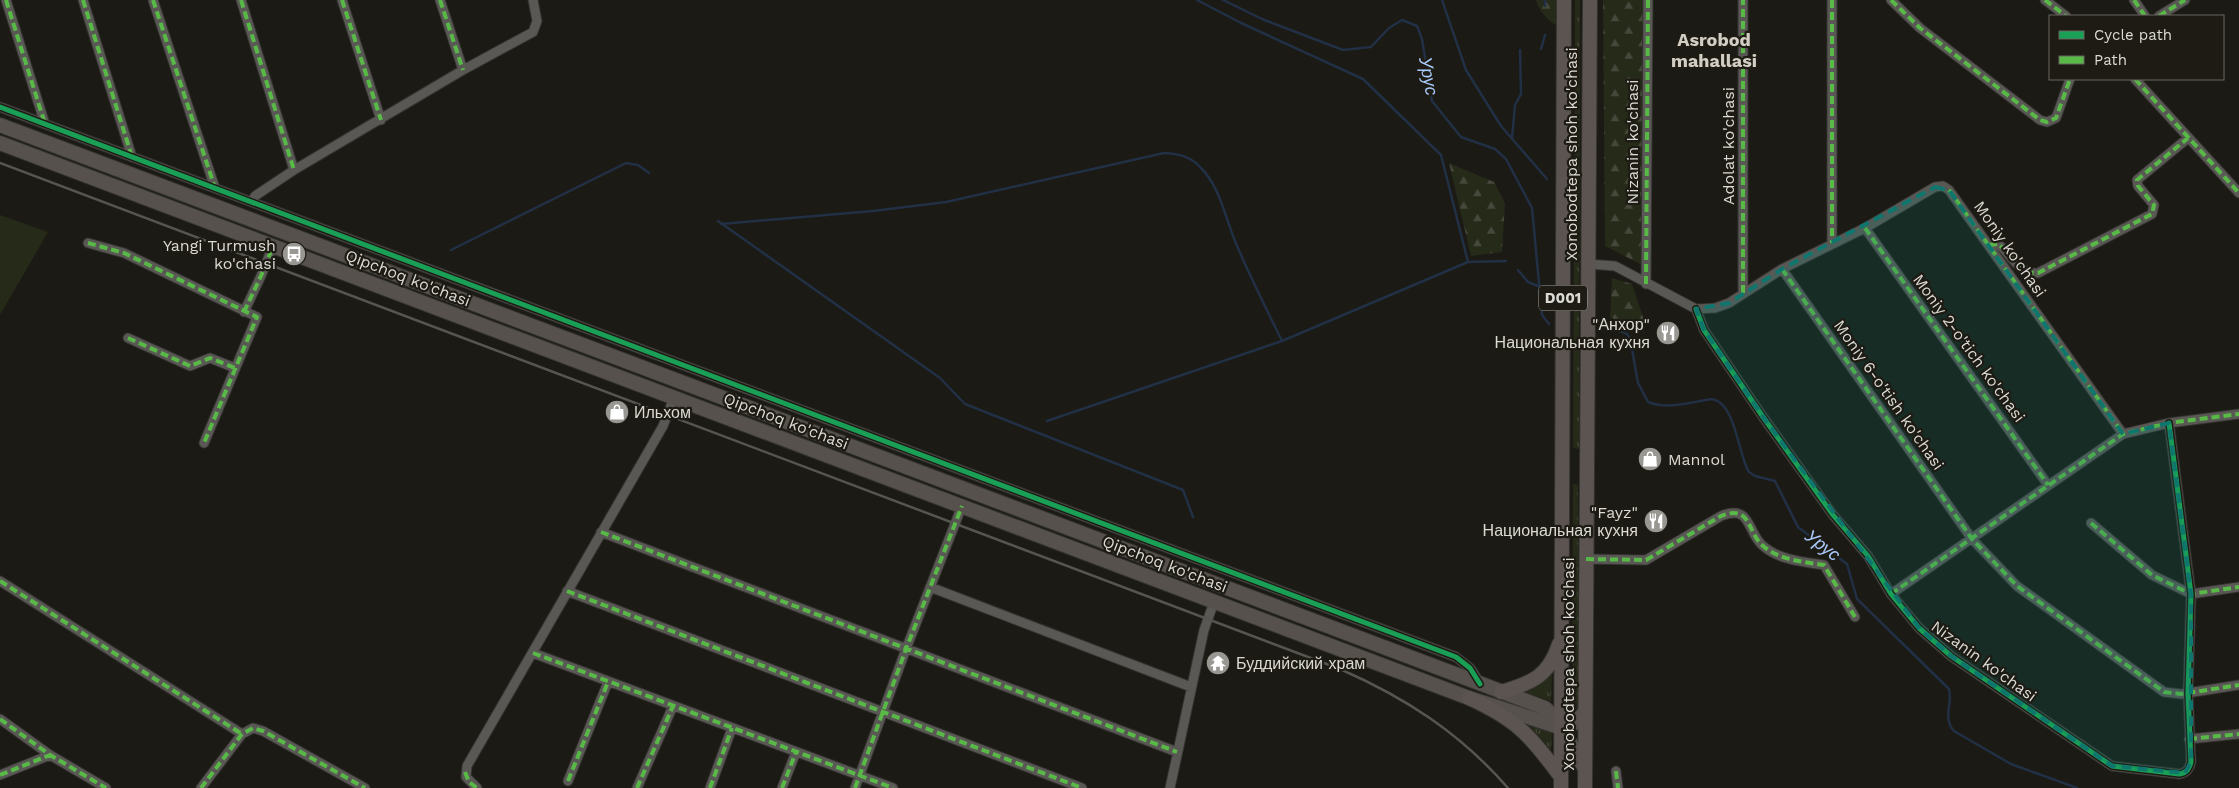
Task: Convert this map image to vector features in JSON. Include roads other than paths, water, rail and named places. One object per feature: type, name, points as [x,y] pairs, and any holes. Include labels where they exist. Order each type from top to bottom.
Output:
[{"type":"highway","name":"Xonobodtepa shoh ko'chasi","points":[[1561,778],[1564,0]]},
{"type":"highway","name":"Xonobodtepa shoh ko'chasi","points":[[1586,788],[1586,457],[1590,0]]},
{"type":"highway","points":[[1563,456],[1575,464],[1582,462],[1586,457]]},
{"type":"highway","points":[[1501,692],[1528,684],[1544,672],[1555,655],[1562,633]]},
{"type":"highway","points":[[1469,698],[1496,710],[1518,726],[1537,745],[1561,778]]},
{"type":"main road","name":"Qipchoq ko'chasi","points":[[0,125],[1545,708],[1555,717],[1585,769]]},
{"type":"main road","name":"Qipchoq ko'chasi","points":[[0,144],[1469,698],[1562,728]]},
{"type":"main road","points":[[1230,608],[1236,592]]},
{"type":"main road","points":[[1562,728],[1575,723],[1585,712]]},
{"type":"main road","points":[[1561,778],[1585,769]]},
{"type":"street","points":[[6,0],[45,124]]},
{"type":"street","points":[[83,0],[132,157]]},
{"type":"street","points":[[152,0],[215,188]]},
{"type":"street","points":[[242,0],[294,170]]},
{"type":"street","points":[[342,0],[381,120]]},
{"type":"street","points":[[440,0],[463,70]]},
{"type":"street","points":[[252,202],[255,196],[294,170],[463,70],[533,32],[537,21],[534,0]]},
{"type":"street","name":"Nizanin ko'chasi","points":[[1646,284],[1648,0]]},
{"type":"street","name":"Adolat ko'chasi","points":[[1743,0],[1743,293]]},
{"type":"street","points":[[1832,0],[1832,243]]},
{"type":"street","points":[[1891,0],[1928,34],[2040,120],[2047,122],[2056,118],[2070,80]]},
{"type":"street","points":[[2045,0],[2065,15]]},
{"type":"street","points":[[2134,0],[2144,15]]},
{"type":"street","points":[[2161,15],[2185,0]]},
{"type":"street","points":[[2137,80],[2239,193]]},
{"type":"street","points":[[0,107],[1456,657],[1470,668],[1480,684]]},
{"type":"street","points":[[1988,245],[1998,244],[2020,268],[2032,273],[2038,273],[2152,214],[2154,204],[2138,186],[2137,180],[2188,138]]},
{"type":"street","name":"Moniy ko'chasi","points":[[1696,308],[1722,306],[1782,269],[1865,228],[1936,187],[1943,186],[1949,190],[2123,434]]},
{"type":"street","name":"Moniy 2-o'tich ko'chasi","points":[[1865,228],[2048,485]]},
{"type":"street","points":[[88,243],[124,254],[257,317],[204,443]]},
{"type":"street","points":[[244,312],[262,276],[273,246]]},
{"type":"street","points":[[1588,264],[1615,266],[1646,284],[1696,308]]},
{"type":"street","name":"Moniy 6-o'tish ko'chasi","points":[[1782,269],[1972,539],[2017,586],[2164,692],[2181,694],[2239,685]]},
{"type":"street","name":"Nizanin ko'chasi","points":[[1696,308],[1704,330],[1763,417],[1834,515],[1868,556],[1892,594],[1919,628],[1951,656],[2112,766],[2179,774],[2185,773],[2190,768],[2191,762],[2189,739]]},
{"type":"street","points":[[128,338],[190,366],[210,358],[235,368]]},
{"type":"street","points":[[478,788],[466,777],[467,766],[663,426],[674,398]]},
{"type":"street","points":[[1892,594],[2123,434],[2169,423],[2239,414]]},
{"type":"street","points":[[2169,423],[2191,594],[2188,692],[2189,739],[2239,734]]},
{"type":"street","points":[[855,788],[906,649],[962,506]]},
{"type":"street","points":[[1586,559],[1646,560],[1720,516],[1739,514],[1745,516],[1762,545],[1791,560],[1824,565],[1855,617]]},
{"type":"street","points":[[2091,523],[2152,575],[2191,594],[2239,587]]},
{"type":"street","points":[[601,532],[1177,752]]},
{"type":"street","points":[[0,581],[242,734]]},
{"type":"street","points":[[930,587],[1191,687]]},
{"type":"street","points":[[567,591],[1082,788]]},
{"type":"street","points":[[1170,788],[1204,630],[1214,602]]},
{"type":"street","points":[[533,653],[893,788]]},
{"type":"street","points":[[568,781],[608,682]]},
{"type":"street","points":[[637,788],[673,706]]},
{"type":"street","points":[[0,719],[50,755],[106,788]]},
{"type":"street","points":[[201,788],[242,734],[252,728],[258,729],[365,788]]},
{"type":"street","points":[[710,788],[732,728]]},
{"type":"street","points":[[782,788],[796,752]]},
{"type":"street","points":[[0,775],[50,755]]},
{"type":"street","points":[[1616,771],[1618,788]]},
{"type":"waterway","points":[[1197,0],[1241,23],[1363,79],[1441,155],[1468,262]]},
{"type":"waterway","name":"Урус","points":[[1223,0],[1262,19],[1343,50],[1371,47],[1389,28],[1402,20],[1417,26],[1422,39],[1432,101],[1461,137],[1495,149],[1506,159],[1532,208],[1542,315],[1549,324]]},
{"type":"waterway","points":[[1442,0],[1466,70],[1501,126],[1547,179]]},
{"type":"waterway","points":[[1545,0],[1545,6]]},
{"type":"waterway","points":[[1541,49],[1545,35]]},
{"type":"waterway","points":[[1512,138],[1515,105],[1521,94],[1520,50]]},
{"type":"waterway","points":[[721,224],[873,211],[946,202],[1164,153],[1180,155],[1189,158],[1197,164],[1213,184],[1240,254],[1282,341]]},
{"type":"waterway","points":[[451,250],[626,163],[638,165],[649,173]]},
{"type":"waterway","points":[[718,221],[940,378],[965,404],[1183,490],[1193,517]]},
{"type":"waterway","points":[[1047,421],[1282,341],[1468,262],[1506,261]]},
{"type":"waterway","points":[[1518,270],[1528,282],[1538,286]]},
{"type":"waterway","name":"Урус","points":[[1611,329],[1626,333],[1630,338],[1638,383],[1648,402],[1672,405],[1712,399],[1720,403],[1726,410],[1731,419],[1749,472],[1755,476],[1775,481],[1798,527],[1847,564],[1857,599],[1949,689],[1948,716],[1954,731],[2011,764],[2077,788]]},
{"type":"railway","points":[[0,163],[1340,669],[1387,692],[1431,719],[1471,750],[1508,788]]},
{"type":"place","name":"Yangi Turmush ko'chasi","points":[[294,254]]},
{"type":"place","name":"\"Анхор\" Национальная кухня","points":[[1668,333]]},
{"type":"place","name":"Ильхом","points":[[617,412]]},
{"type":"place","name":"Mannol","points":[[1650,459]]},
{"type":"place","name":"\"Fayz\" Национальная кухня","points":[[1656,521]]},
{"type":"place","name":"Буддийский храм","points":[[1218,663]]},
{"type":"district","name":"Asrobod mahallasi","points":[[1714,49]]}]
